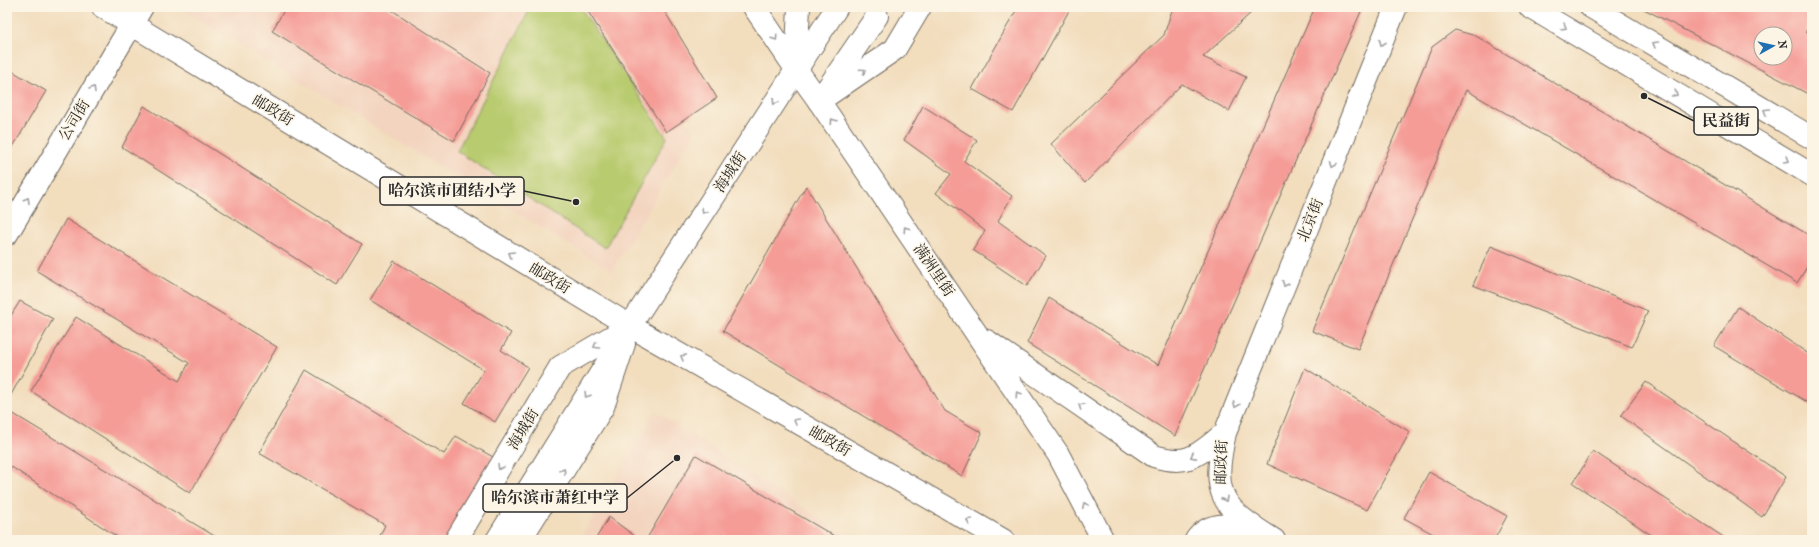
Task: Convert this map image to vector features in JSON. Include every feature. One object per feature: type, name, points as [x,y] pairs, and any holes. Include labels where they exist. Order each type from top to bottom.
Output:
[{"type":"main road","name":"邮政街","points":[[103,7],[137,16],[630,326],[1003,540]]},
{"type":"main road","name":"满洲里街","points":[[754,7],[1058,454],[1103,540]]},
{"type":"main road","points":[[796,69],[799,7]]},
{"type":"main road","name":"海城街","points":[[497,540],[630,326],[837,7]]},
{"type":"main road","points":[[819,101],[895,49],[920,7]]},
{"type":"main road","name":"北京街","points":[[1225,433],[1396,7]]},
{"type":"main road","points":[[1530,7],[1812,175]]},
{"type":"main road","points":[[1591,7],[1812,138]]},
{"type":"main road","name":"公司街","points":[[7,234],[137,16]]},
{"type":"main road","points":[[819,101],[877,16]]},
{"type":"main road","name":"海城街","points":[[456,540],[560,367],[630,326]]},
{"type":"main road","name":"海城街","points":[[520,540],[603,406],[630,326]]},
{"type":"main road","name":"邮政街","points":[[977,334],[1154,456],[1169,460],[1184,461],[1193,458],[1225,433]]},
{"type":"main road","name":"邮政街","points":[[1225,433],[1218,472],[1221,492],[1229,507],[1239,518],[1266,535]]},
{"type":"main road","points":[[1196,540],[1202,531],[1218,526],[1242,527],[1266,535]]},
{"type":"shaded area","points":[[189,7],[609,7],[694,133],[612,271],[186,12]]},
{"type":"shaded area","points":[[655,411],[853,540],[580,540]]},
{"type":"green space","points":[[531,7],[580,7],[667,138],[605,248],[457,151]]},
{"type":"building","points":[[286,7],[387,7],[490,73],[454,141],[272,31]]},
{"type":"building","points":[[585,7],[662,7],[717,98],[666,132]]},
{"type":"building","points":[[1018,7],[1071,7],[1013,112],[972,89]]},
{"type":"building","points":[[1173,7],[1248,7],[1253,11],[1203,57],[1246,77],[1229,111],[1182,84],[1085,183],[1051,144],[1164,35]]},
{"type":"building","points":[[1315,7],[1363,7],[1175,436],[1027,343],[1049,298],[1158,365]]},
{"type":"building","points":[[1640,7],[1758,7],[1761,9],[1762,7],[1812,7],[1812,19],[1806,31],[1812,35],[1812,96],[1754,66],[1793,66],[1793,26],[1753,26],[1753,65]]},
{"type":"building","points":[[1455,30],[1476,36],[1812,237],[1812,259],[1797,283],[1466,90],[1358,349],[1312,331],[1432,47]]},
{"type":"building","points":[[7,68],[46,91],[7,157]]},
{"type":"building","points":[[144,106],[362,244],[337,285],[122,147]]},
{"type":"building","points":[[923,106],[977,140],[964,161],[1012,196],[998,221],[1046,256],[1027,286],[973,250],[985,231],[936,193],[951,174],[904,140]]},
{"type":"building","points":[[806,186],[945,411],[982,433],[962,476],[723,331]]},
{"type":"building","points":[[66,219],[277,347],[190,493],[31,391],[76,317],[179,381],[189,363],[37,271]]},
{"type":"building","points":[[1491,246],[1648,311],[1632,347],[1473,285]]},
{"type":"building","points":[[394,261],[511,333],[501,350],[528,367],[495,422],[464,403],[484,370],[370,300]]},
{"type":"building","points":[[20,301],[53,319],[7,402],[7,322]]},
{"type":"building","points":[[1738,307],[1812,356],[1812,405],[1714,346]]},
{"type":"building","points":[[1305,368],[1410,432],[1367,510],[1267,464]]},
{"type":"building","points":[[306,370],[444,454],[456,436],[493,457],[446,540],[378,540],[385,525],[259,453]]},
{"type":"building","points":[[1646,382],[1786,477],[1762,517],[1621,416]]},
{"type":"building","points":[[7,410],[221,540],[122,540],[7,464]]},
{"type":"building","points":[[1593,451],[1728,540],[1659,540],[1573,483]]},
{"type":"building","points":[[696,455],[841,540],[646,540]]},
{"type":"building","points":[[1429,472],[1507,516],[1494,540],[1444,540],[1404,518]]},
{"type":"building","points":[[609,517],[640,540],[595,540]]},
{"type":"place","name":"民益街","points":[[1644,96]]},
{"type":"place","name":"哈尔滨市团结小学","points":[[576,202]]},
{"type":"place","name":"哈尔滨市萧红中学","points":[[677,458]]}]
